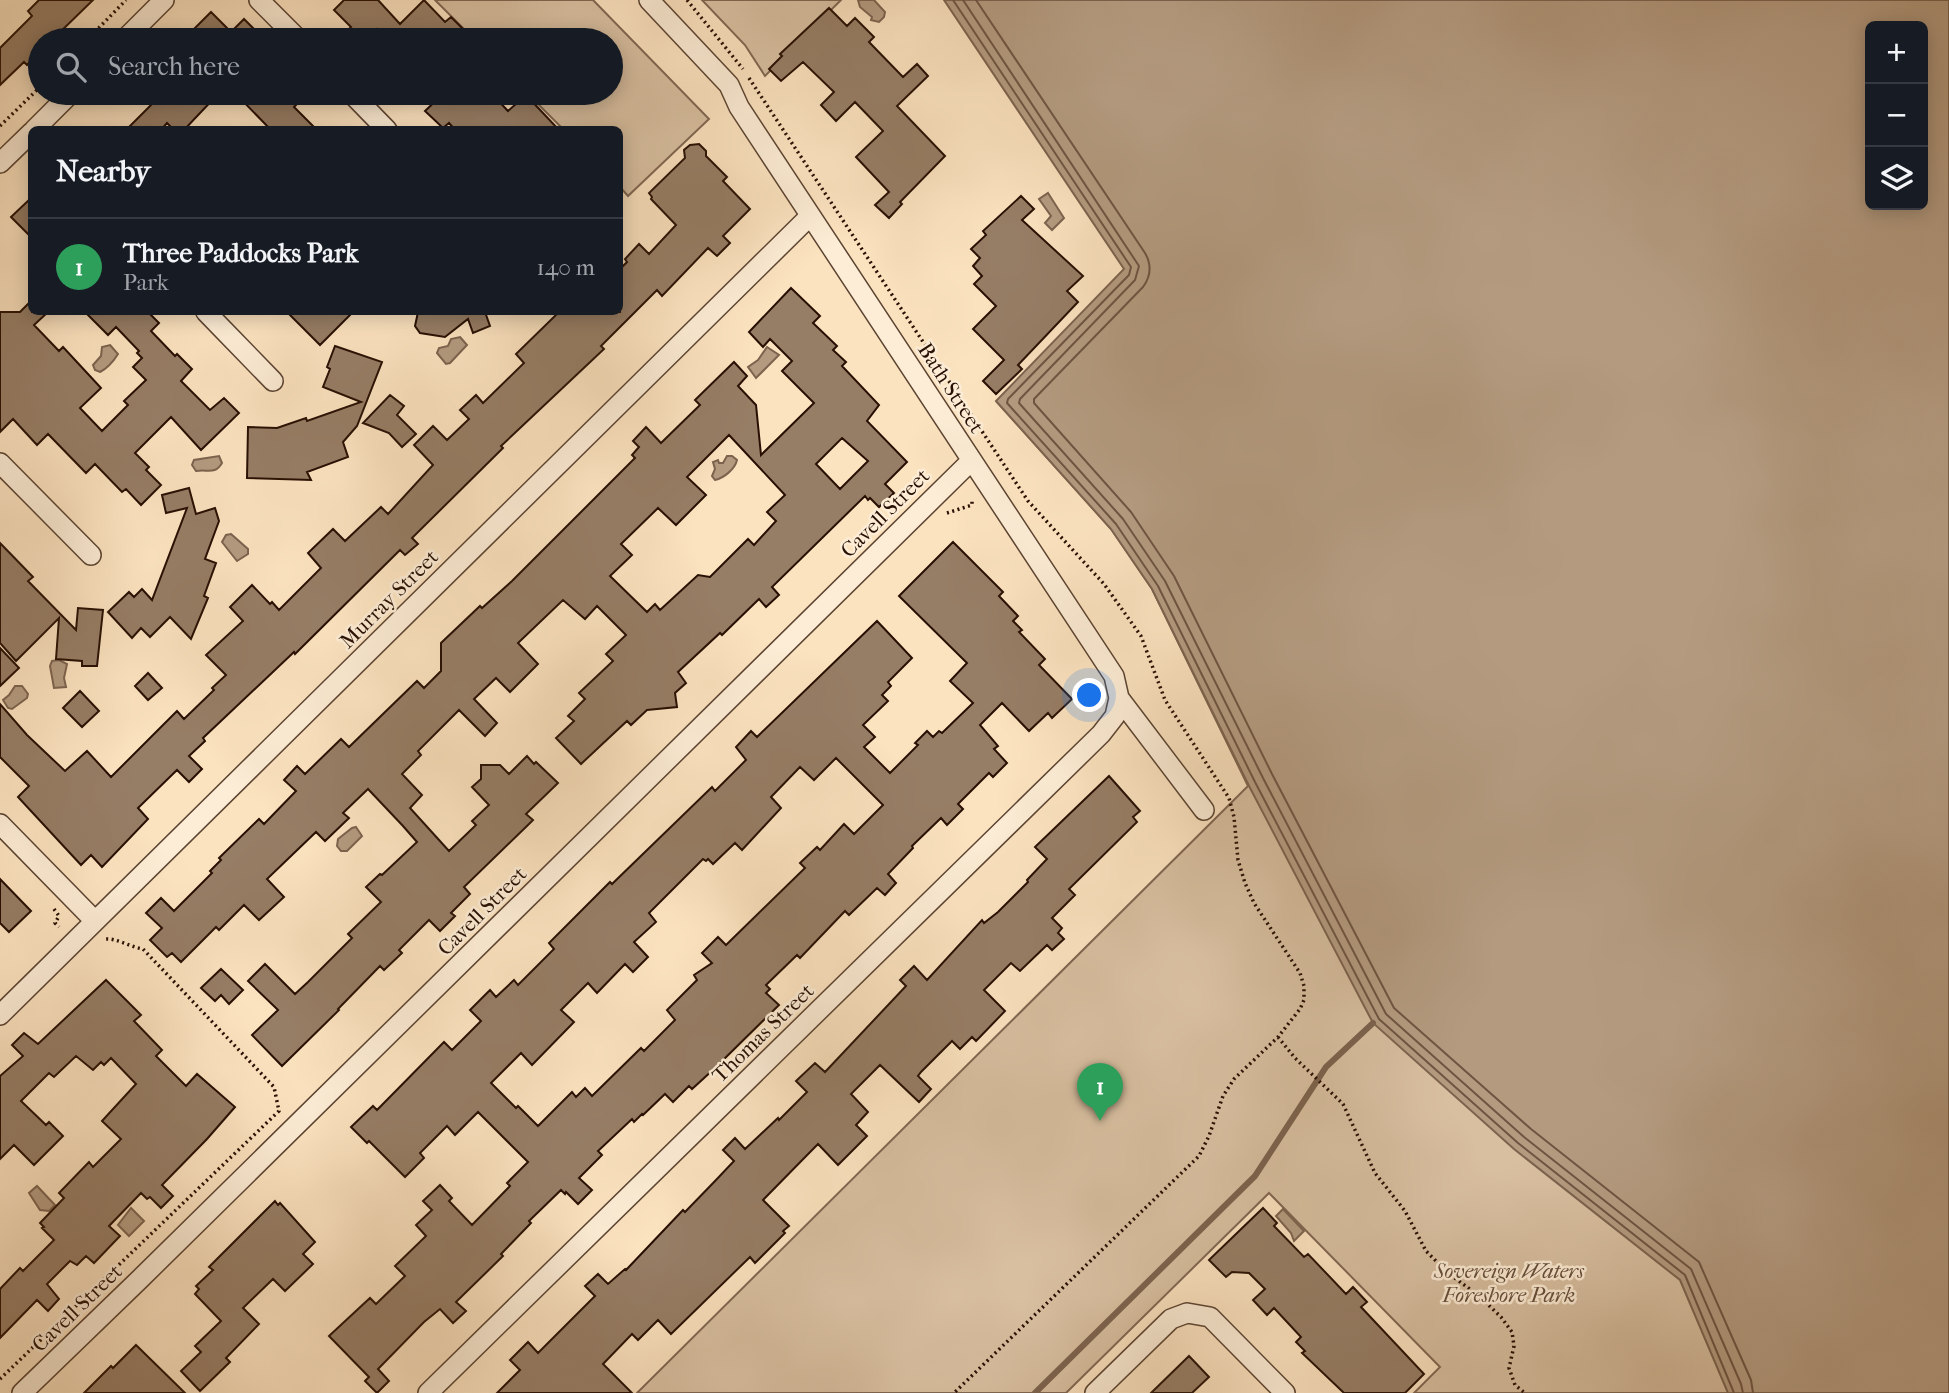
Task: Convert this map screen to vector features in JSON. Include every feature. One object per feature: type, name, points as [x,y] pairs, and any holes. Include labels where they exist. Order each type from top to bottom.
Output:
[{"type":"street","points":[[136,28],[164,0]]},
{"type":"street","points":[[259,0],[287,28]]},
{"type":"street","name":"Bath Street","points":[[649,0],[729,85],[739,107],[810,216],[1114,676],[1118,698],[1203,810]]},
{"type":"street","points":[[38,126],[59,105]]},
{"type":"street","points":[[363,105],[383,126]]},
{"type":"street","points":[[0,163],[28,136]]},
{"type":"street","name":"Murray Street","points":[[0,1015],[810,216]]},
{"type":"street","points":[[209,315],[273,381]]},
{"type":"street","name":"Cavell Street","points":[[22,1393],[971,461]]},
{"type":"street","points":[[0,463],[91,555]]},
{"type":"street","name":"Thomas Street","points":[[428,1393],[1101,734],[1115,716],[1118,698]]},
{"type":"street","points":[[0,824],[95,920]]},
{"type":"street","points":[[1095,1393],[1171,1319],[1187,1313],[1210,1317],[1285,1393]]},
{"type":"path","points":[[99,28],[126,0]]},
{"type":"path","points":[[0,126],[28,99]]},
{"type":"path","points":[[0,1379],[279,1111],[274,1087],[142,949],[106,938],[96,944]]},
{"type":"path","points":[[954,1393],[1199,1156],[1223,1096],[1234,1079],[1278,1037],[1343,1104],[1352,1118],[1375,1173],[1405,1211],[1426,1251],[1448,1273],[1478,1295],[1512,1332],[1514,1346],[1509,1368],[1515,1385],[1525,1393]]},
{"type":"green space","points":[[435,0],[593,0],[620,28],[463,28]]},
{"type":"green space","points":[[702,0],[841,0],[765,76],[745,45]]},
{"type":"green space","points":[[623,31],[709,119],[628,196],[623,190],[623,126],[560,126],[539,105],[623,105]]},
{"type":"green space","name":"Sovereign Waters Foreshore Park","points":[[996,401],[1949,1393],[1414,1393],[1440,1367],[1269,1193],[1066,1393],[637,1393],[1248,786],[1152,589],[1111,529]]},
{"type":"water","points":[[858,0],[874,0],[885,12],[884,17],[879,22],[871,20],[872,17],[860,7]]},
{"type":"water","points":[[944,0],[1949,0],[1949,1393],[1728,1393],[1680,1280],[1514,1149],[1373,1023],[1249,786],[1152,589],[1111,529],[996,401],[1124,269]]},
{"type":"water","points":[[1048,193],[1064,218],[1052,230],[1045,223],[1051,216],[1039,199]]},
{"type":"water","points":[[460,337],[467,345],[446,364],[437,353],[439,348],[448,346],[451,339]]},
{"type":"water","points":[[110,345],[118,354],[105,369],[100,372],[95,370],[93,365],[101,356],[102,347]]},
{"type":"water","points":[[767,347],[779,355],[756,378],[748,367],[758,360]]},
{"type":"water","points":[[219,456],[222,463],[214,470],[196,471],[192,465],[194,460]]},
{"type":"water","points":[[727,456],[737,460],[734,467],[729,473],[715,480],[712,476],[715,469],[713,462],[718,460],[723,463]]},
{"type":"water","points":[[231,534],[248,549],[248,554],[237,561],[222,542],[226,535]]},
{"type":"water","points":[[59,660],[67,664],[64,678],[66,687],[54,688],[50,666],[52,661]]},
{"type":"water","points":[[15,686],[22,686],[28,694],[27,698],[12,709],[8,708],[3,700]]},
{"type":"water","points":[[356,827],[362,836],[347,851],[341,851],[337,846],[338,839]]},
{"type":"water","points":[[37,1186],[55,1205],[49,1211],[40,1210],[29,1193]]},
{"type":"water","points":[[131,1208],[144,1221],[129,1236],[118,1225]]},
{"type":"water","points":[[1283,1209],[1304,1231],[1294,1241],[1291,1233],[1276,1216]]},
{"type":"building","points":[[39,0],[93,0],[64,28],[28,28],[28,64],[24,62],[0,85],[0,48],[32,16],[28,11]]},
{"type":"building","points":[[344,0],[378,0],[400,24],[424,0],[445,22],[451,17],[462,28],[350,28],[334,10]]},
{"type":"building","points":[[829,8],[847,26],[855,18],[874,37],[869,42],[903,77],[917,64],[928,76],[897,106],[945,156],[900,202],[902,204],[889,218],[875,205],[889,192],[856,157],[883,131],[855,102],[836,121],[821,105],[834,92],[803,62],[781,81],[769,69],[782,56],[780,54]]},
{"type":"building","points":[[211,12],[227,28],[195,28]]},
{"type":"building","points":[[244,19],[253,28],[235,28]]},
{"type":"building","points":[[151,105],[208,105],[188,126],[170,126],[167,123],[164,126],[130,126]]},
{"type":"building","points":[[247,105],[296,105],[294,107],[313,126],[267,126]]},
{"type":"building","points":[[431,105],[502,105],[508,111],[515,105],[535,105],[555,126],[452,126],[449,123],[441,126],[425,111]]},
{"type":"building","points":[[699,144],[706,151],[706,156],[727,177],[723,181],[750,209],[723,236],[730,243],[717,256],[708,248],[662,296],[657,290],[601,346],[604,349],[501,446],[503,448],[412,538],[418,544],[405,555],[400,550],[295,654],[294,652],[203,738],[205,741],[189,756],[202,769],[189,782],[177,770],[138,808],[148,819],[102,867],[91,855],[81,865],[18,797],[29,786],[0,757],[0,704],[27,735],[65,771],[87,751],[111,777],[177,711],[184,719],[226,675],[206,655],[243,621],[230,607],[252,585],[279,610],[321,568],[308,553],[333,529],[345,541],[381,507],[388,514],[433,465],[414,445],[433,426],[447,440],[469,419],[460,410],[476,395],[483,403],[524,363],[516,354],[556,315],[623,315],[623,266],[627,262],[625,259],[639,244],[649,254],[676,225],[651,199],[649,193],[685,158],[684,150],[690,145]]},
{"type":"building","points":[[1021,196],[1034,209],[1022,220],[1083,276],[1067,291],[1078,302],[1018,365],[1022,369],[996,394],[983,381],[1004,360],[973,329],[996,306],[974,284],[982,276],[973,266],[980,258],[971,249],[986,235],[983,231]]},
{"type":"building","points":[[28,201],[28,234],[11,217]]},
{"type":"building","points":[[791,288],[820,316],[813,323],[837,346],[833,350],[846,362],[842,366],[879,405],[867,421],[907,462],[885,484],[894,493],[879,507],[865,496],[772,587],[779,595],[766,607],[759,599],[678,672],[686,683],[675,693],[677,707],[647,710],[631,725],[627,721],[581,764],[556,738],[574,721],[568,716],[585,699],[579,693],[613,661],[606,654],[626,635],[597,606],[585,619],[563,600],[518,643],[538,664],[510,692],[496,678],[474,699],[497,723],[485,736],[459,710],[418,751],[421,755],[402,774],[422,795],[410,808],[449,851],[476,825],[472,821],[489,805],[472,787],[481,779],[481,765],[500,765],[509,774],[527,756],[558,783],[526,814],[533,820],[464,887],[470,894],[451,913],[455,916],[440,931],[429,920],[399,950],[402,953],[384,970],[380,966],[282,1066],[252,1035],[278,1010],[248,981],[265,964],[295,994],[352,938],[348,934],[381,902],[366,887],[417,842],[403,826],[368,789],[343,813],[349,818],[325,841],[316,832],[267,879],[284,897],[259,920],[244,905],[219,930],[216,927],[181,962],[172,953],[167,957],[150,940],[162,928],[146,913],[161,898],[174,911],[212,873],[210,871],[221,860],[219,858],[259,819],[264,824],[296,791],[284,780],[297,766],[305,774],[341,739],[349,747],[417,681],[424,688],[441,671],[441,643],[480,606],[482,608],[512,581],[635,458],[632,455],[639,447],[633,441],[646,427],[661,443],[700,405],[695,400],[734,362],[747,376],[738,386],[756,405],[761,455],[814,403],[782,371],[792,361],[770,339],[763,347],[749,332]],"holes":[[[729,435],[785,495],[767,512],[776,521],[754,545],[748,539],[710,577],[698,575],[660,610],[655,604],[647,612],[610,576],[632,555],[621,544],[658,508],[676,525],[706,495],[687,477]],[[842,438],[868,461],[840,489],[816,464]]]},
{"type":"building","points":[[28,304],[28,315],[45,315],[34,325],[59,351],[63,347],[101,388],[80,408],[102,431],[128,405],[124,401],[146,380],[133,367],[142,358],[137,353],[139,351],[116,327],[108,335],[88,315],[151,315],[159,323],[151,331],[192,369],[181,381],[210,410],[224,398],[239,413],[201,450],[171,417],[135,453],[149,467],[146,470],[161,485],[141,505],[126,489],[122,492],[95,464],[86,473],[48,434],[37,445],[13,419],[0,432],[0,312],[20,312]]},
{"type":"building","points":[[290,315],[350,315],[320,345]]},
{"type":"building","points":[[417,315],[486,315],[490,326],[473,333],[468,319],[445,337],[420,333],[415,326]]},
{"type":"building","points":[[335,346],[382,362],[357,426],[343,442],[348,457],[307,472],[311,480],[247,478],[248,427],[277,428],[306,418],[307,421],[361,402],[323,387]]},
{"type":"building","points":[[390,395],[404,406],[397,415],[416,434],[402,447],[389,433],[363,423]]},
{"type":"building","points":[[189,488],[196,514],[215,508],[219,521],[205,559],[216,563],[204,596],[208,598],[191,639],[170,617],[150,637],[141,628],[132,638],[108,612],[129,592],[134,597],[142,589],[152,600],[187,508],[166,513],[162,495]]},
{"type":"building","points":[[953,542],[1003,592],[999,596],[1018,616],[1013,621],[1022,630],[1019,632],[1045,659],[1039,665],[1072,699],[1052,718],[1048,713],[1029,731],[1002,703],[980,725],[998,746],[994,749],[1007,763],[993,777],[989,773],[958,804],[963,809],[947,825],[941,818],[912,846],[888,874],[896,883],[885,895],[877,888],[849,915],[845,911],[800,958],[797,955],[766,985],[770,989],[766,993],[779,1005],[715,1068],[692,1089],[689,1086],[673,1102],[665,1094],[634,1122],[632,1119],[598,1151],[602,1155],[579,1178],[592,1190],[578,1204],[561,1190],[529,1221],[531,1223],[501,1254],[503,1256],[456,1302],[466,1311],[453,1323],[440,1309],[424,1322],[378,1369],[389,1381],[377,1393],[365,1381],[369,1377],[329,1336],[370,1298],[376,1304],[405,1276],[395,1266],[426,1236],[416,1225],[432,1210],[423,1201],[440,1185],[452,1198],[449,1201],[472,1225],[510,1186],[507,1183],[528,1162],[478,1112],[455,1135],[447,1126],[420,1153],[424,1158],[405,1177],[351,1127],[373,1106],[377,1110],[444,1042],[452,1050],[481,1021],[470,1010],[490,990],[496,997],[514,980],[518,985],[554,949],[549,943],[610,882],[612,884],[712,787],[715,791],[746,760],[736,747],[751,731],[757,737],[877,621],[912,658],[888,682],[891,686],[882,695],[888,701],[863,725],[875,737],[864,747],[890,773],[918,745],[915,743],[927,731],[933,737],[939,731],[942,733],[973,703],[950,681],[967,663],[899,596]],"holes":[[[836,758],[883,805],[854,834],[844,824],[820,850],[817,847],[800,863],[805,868],[726,945],[718,937],[702,953],[712,963],[694,975],[697,980],[667,1010],[675,1020],[644,1051],[641,1048],[592,1096],[585,1088],[576,1097],[572,1092],[538,1126],[491,1083],[521,1053],[532,1065],[574,1022],[561,1010],[588,983],[597,993],[625,964],[633,972],[648,957],[634,942],[656,922],[649,913],[703,859],[708,859],[713,864],[735,843],[742,850],[781,808],[771,797],[800,767],[814,780]]]},
{"type":"building","points":[[0,543],[33,577],[28,581],[76,630],[78,608],[103,610],[97,666],[82,666],[82,661],[56,659],[59,618],[16,661],[0,643]]},
{"type":"building","points":[[0,648],[19,668],[0,686]]},
{"type":"building","points":[[148,673],[162,688],[148,700],[135,686]]},
{"type":"building","points":[[80,691],[99,711],[82,727],[63,708]]},
{"type":"building","points":[[1109,776],[1140,811],[1133,817],[1137,822],[1069,889],[1075,895],[1052,918],[1062,928],[1058,933],[1064,939],[1052,950],[1047,945],[1020,971],[1011,963],[984,990],[1005,1011],[976,1041],[972,1037],[960,1049],[952,1041],[921,1072],[918,1076],[931,1089],[919,1102],[880,1065],[851,1094],[868,1112],[856,1125],[867,1136],[838,1165],[818,1144],[763,1200],[789,1226],[783,1231],[785,1233],[755,1263],[750,1257],[671,1334],[658,1320],[638,1340],[632,1334],[603,1364],[632,1393],[497,1393],[520,1370],[510,1360],[528,1342],[538,1353],[595,1296],[585,1286],[598,1274],[608,1284],[626,1270],[734,1161],[723,1150],[735,1138],[745,1149],[778,1118],[779,1120],[807,1092],[796,1081],[815,1063],[825,1072],[906,986],[900,980],[914,966],[927,980],[982,920],[984,923],[998,912],[1028,882],[1047,859],[1035,847]]},
{"type":"building","points":[[0,879],[31,911],[9,932],[0,923]]},
{"type":"building","points":[[221,969],[243,990],[229,1004],[221,995],[215,1001],[201,988]]},
{"type":"building","points":[[106,980],[141,1015],[134,1021],[162,1050],[156,1056],[186,1086],[197,1074],[235,1107],[162,1185],[173,1196],[161,1208],[150,1197],[147,1199],[141,1193],[109,1226],[120,1236],[94,1263],[86,1256],[77,1265],[70,1261],[47,1284],[59,1299],[48,1311],[37,1300],[0,1338],[0,1289],[20,1268],[23,1271],[54,1240],[40,1223],[64,1198],[59,1193],[89,1162],[93,1167],[121,1139],[102,1121],[136,1084],[111,1058],[104,1065],[101,1062],[93,1070],[76,1056],[54,1077],[49,1073],[21,1101],[46,1125],[49,1122],[63,1136],[34,1165],[14,1145],[0,1159],[0,1076],[23,1056],[12,1045],[24,1033],[38,1044]]},
{"type":"building","points":[[275,1201],[278,1205],[280,1203],[315,1242],[303,1254],[313,1264],[285,1291],[273,1279],[243,1308],[259,1324],[226,1358],[230,1362],[200,1391],[181,1371],[201,1352],[195,1346],[221,1321],[195,1294],[199,1289],[196,1286],[213,1270],[209,1267]]},
{"type":"building","points":[[1263,1208],[1277,1223],[1274,1226],[1304,1257],[1308,1254],[1346,1294],[1353,1287],[1367,1302],[1361,1307],[1424,1374],[1405,1393],[1344,1393],[1302,1353],[1305,1351],[1296,1342],[1301,1337],[1274,1308],[1267,1315],[1253,1300],[1265,1289],[1249,1273],[1232,1272],[1226,1277],[1209,1260]]},
{"type":"building","points":[[136,1345],[185,1393],[84,1393],[111,1366],[113,1368]]},
{"type":"building","points":[[1189,1356],[1209,1377],[1192,1393],[1151,1393]]},
{"type":"waterway","points":[[1035,1393],[1255,1176],[1326,1067],[1373,1023]]},
{"type":"place","name":"Three Paddocks Park","points":[[1100,1121]]}]
